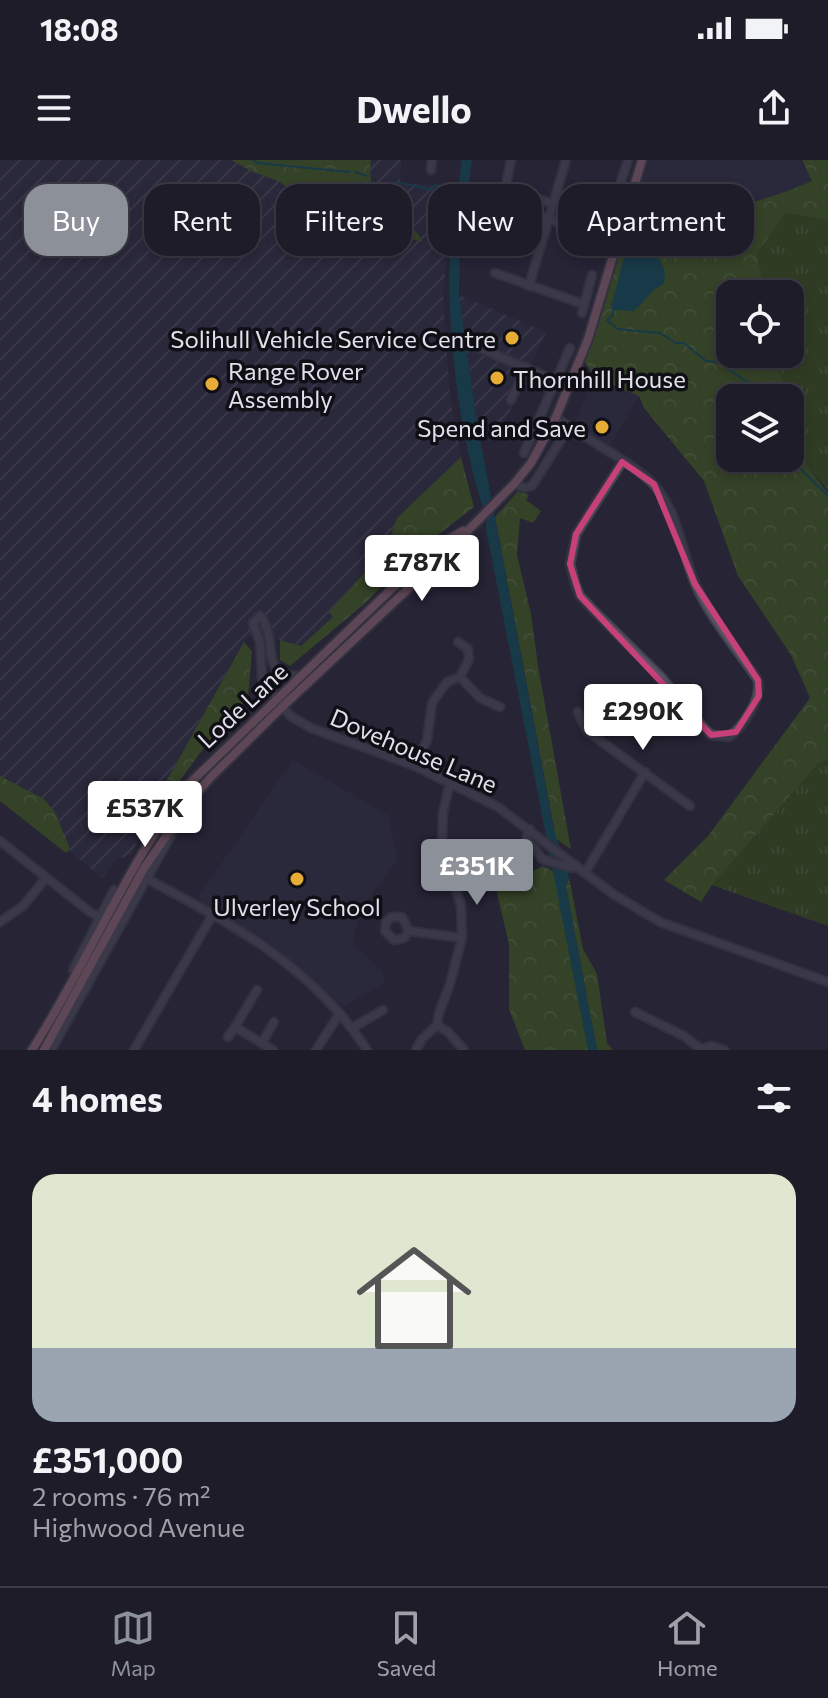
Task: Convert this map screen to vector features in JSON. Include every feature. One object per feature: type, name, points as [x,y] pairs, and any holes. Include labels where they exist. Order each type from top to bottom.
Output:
[{"type":"main road","name":"Lode Lane","points":[[32,1050],[77,975],[158,824],[186,787],[415,582],[498,501],[531,463],[556,417],[603,296],[642,160]]},
{"type":"main road","name":"Lode Lane","points":[[44,1050],[106,921],[175,822],[210,778],[302,676],[434,548],[472,526]]},
{"type":"street","points":[[431,170],[432,160]]},
{"type":"street","points":[[506,184],[511,160]]},
{"type":"street","points":[[529,286],[566,160]]},
{"type":"street","points":[[542,216],[602,239],[628,160]]},
{"type":"street","points":[[542,200],[552,203]]},
{"type":"street","points":[[494,274],[582,309],[592,275]]},
{"type":"street","points":[[478,360],[480,348],[556,381]]},
{"type":"street","points":[[524,453],[570,348]]},
{"type":"street","points":[[511,400],[526,367]]},
{"type":"street","points":[[561,370],[574,375]]},
{"type":"street","points":[[552,392],[564,397]]},
{"type":"street","points":[[556,417],[569,427],[622,462],[654,484],[668,505],[695,584],[758,680],[759,696],[736,732],[729,737],[711,735],[662,678],[594,611],[575,584],[570,564],[576,534],[622,462]]},
{"type":"street","name":"Lode Lane","points":[[514,484],[525,488],[532,486],[569,427]]},
{"type":"street","points":[[408,574],[420,587],[426,588],[438,577],[450,575]]},
{"type":"street","points":[[280,703],[262,678],[260,643],[253,623],[260,616],[269,633],[272,664],[278,672],[287,676],[302,676]]},
{"type":"street","points":[[415,766],[427,740],[432,703],[447,682],[460,677],[470,654],[462,642]]},
{"type":"street","points":[[460,677],[480,698],[495,702]]},
{"type":"street","name":"Dovehouse Lane","points":[[280,703],[292,717],[311,728],[415,766],[498,807],[585,873],[660,922],[828,984]]},
{"type":"street","points":[[578,712],[587,731],[690,807]]},
{"type":"street","points":[[585,873],[645,772]]},
{"type":"street","points":[[416,1050],[422,1039],[437,1025],[462,938],[461,906],[442,847],[443,812],[450,783]]},
{"type":"street","name":"Lode Lane","points":[[51,1050],[144,882],[149,880],[151,868],[176,828],[175,822]]},
{"type":"street","points":[[530,829],[526,837],[543,860],[572,868],[576,865]]},
{"type":"street","points":[[0,841],[106,921],[114,890]]},
{"type":"street","points":[[0,922],[23,906],[46,878]]},
{"type":"street","points":[[149,880],[251,936],[281,959],[322,993],[367,1050]]},
{"type":"street","points":[[134,1050],[213,914]]},
{"type":"street","points":[[409,931],[462,938]]},
{"type":"street","points":[[228,1037],[257,990]]},
{"type":"street","points":[[352,1028],[383,1010]]},
{"type":"street","points":[[635,1012],[684,1036],[701,1050],[712,1046],[724,1050]]},
{"type":"street","points":[[316,1050],[340,1013]]},
{"type":"street","points":[[262,1043],[274,1022]]},
{"type":"street","points":[[437,1025],[464,1050]]},
{"type":"street","points":[[235,1027],[273,1050]]},
{"type":"highlighted area","points":[[622,462],[654,484],[695,584],[758,680],[759,696],[736,732],[711,735],[580,596],[570,564],[576,534]]},
{"type":"shaded area","points":[[0,160],[401,160],[400,183],[428,185],[428,256],[447,256],[443,295],[450,397],[461,457],[429,505],[333,617],[301,646],[280,640],[247,637],[147,816],[132,855],[116,859],[102,878],[0,793]]},
{"type":"shaded area","points":[[647,160],[801,160],[813,181],[772,198],[754,201],[754,184],[640,184]]},
{"type":"shaded area","points":[[459,295],[546,332],[503,426],[477,423]]},
{"type":"shaded area","points":[[594,377],[639,396],[609,447],[575,423]]},
{"type":"shaded area","name":"Ulverley School","points":[[293,760],[389,816],[397,860],[362,908],[352,943],[383,972],[384,983],[343,1007],[277,949],[197,899]]},
{"type":"green space","points":[[231,160],[371,160],[372,184],[282,184]]},
{"type":"green space","points":[[802,160],[828,160],[828,220],[785,213],[757,254],[762,280],[716,280],[716,368],[780,368],[784,384],[716,384],[716,472],[804,472],[804,454],[808,468],[828,493],[828,759],[819,763],[712,885],[701,902],[664,880],[708,836],[810,698],[791,655],[738,576],[704,481],[644,408],[639,396],[594,377],[584,360],[619,256],[754,256],[754,201],[812,181]]},
{"type":"green space","points":[[785,213],[828,220],[828,490],[808,468],[804,454],[804,384],[784,384],[780,368],[804,368],[804,280],[762,280],[757,254]]},
{"type":"green space","points":[[412,228],[422,240],[412,238]]},
{"type":"green space","points":[[461,457],[474,507],[430,541],[363,605],[290,666],[280,660],[280,640],[301,646],[333,617],[329,612],[386,549],[397,518]]},
{"type":"green space","points":[[519,490],[529,495],[526,500],[541,511],[533,523],[520,518],[517,555],[531,614],[571,849],[556,839],[495,517]]},
{"type":"green space","points":[[244,642],[252,651],[248,698],[203,749],[151,820],[147,816]]},
{"type":"green space","points":[[828,759],[828,926],[712,885],[819,763]]},
{"type":"green space","points":[[0,776],[44,799],[55,812],[70,849],[66,853],[0,801]]},
{"type":"green space","points":[[543,866],[555,872],[588,1050],[525,1050],[509,1009],[509,944],[496,889]]},
{"type":"green space","points":[[569,877],[583,949],[597,974],[607,1043],[613,1050],[597,1050],[566,887]]},
{"type":"water","points":[[462,160],[472,160],[469,184],[459,184]]},
{"type":"water","points":[[460,256],[459,295],[477,423],[554,830],[569,877],[566,887],[597,1050],[588,1050],[486,529],[487,519],[463,425],[450,321],[450,258]]},
{"type":"water","points":[[625,256],[663,256],[659,259],[665,272],[664,284],[634,311],[613,310],[611,306]]},
{"type":"waterway","points":[[254,160],[257,163],[350,172]]},
{"type":"waterway","points":[[355,172],[368,176]]},
{"type":"waterway","points":[[395,184],[405,184]]},
{"type":"waterway","points":[[412,185],[428,189]]},
{"type":"waterway","points":[[613,310],[613,315],[607,320],[617,329],[660,333],[676,343],[684,343],[706,361],[717,362],[750,384]]},
{"type":"waterway","points":[[804,472],[828,496]]},
{"type":"place","name":"Solihull Vehicle Service Centre","points":[[512,338]]},
{"type":"place","name":"Thornhill House","points":[[497,378]]},
{"type":"place","name":"Range Rover Assembly","points":[[212,384]]},
{"type":"place","name":"Spend and Save","points":[[602,427]]},
{"type":"place","name":"Ulverley School","points":[[297,879]]}]
